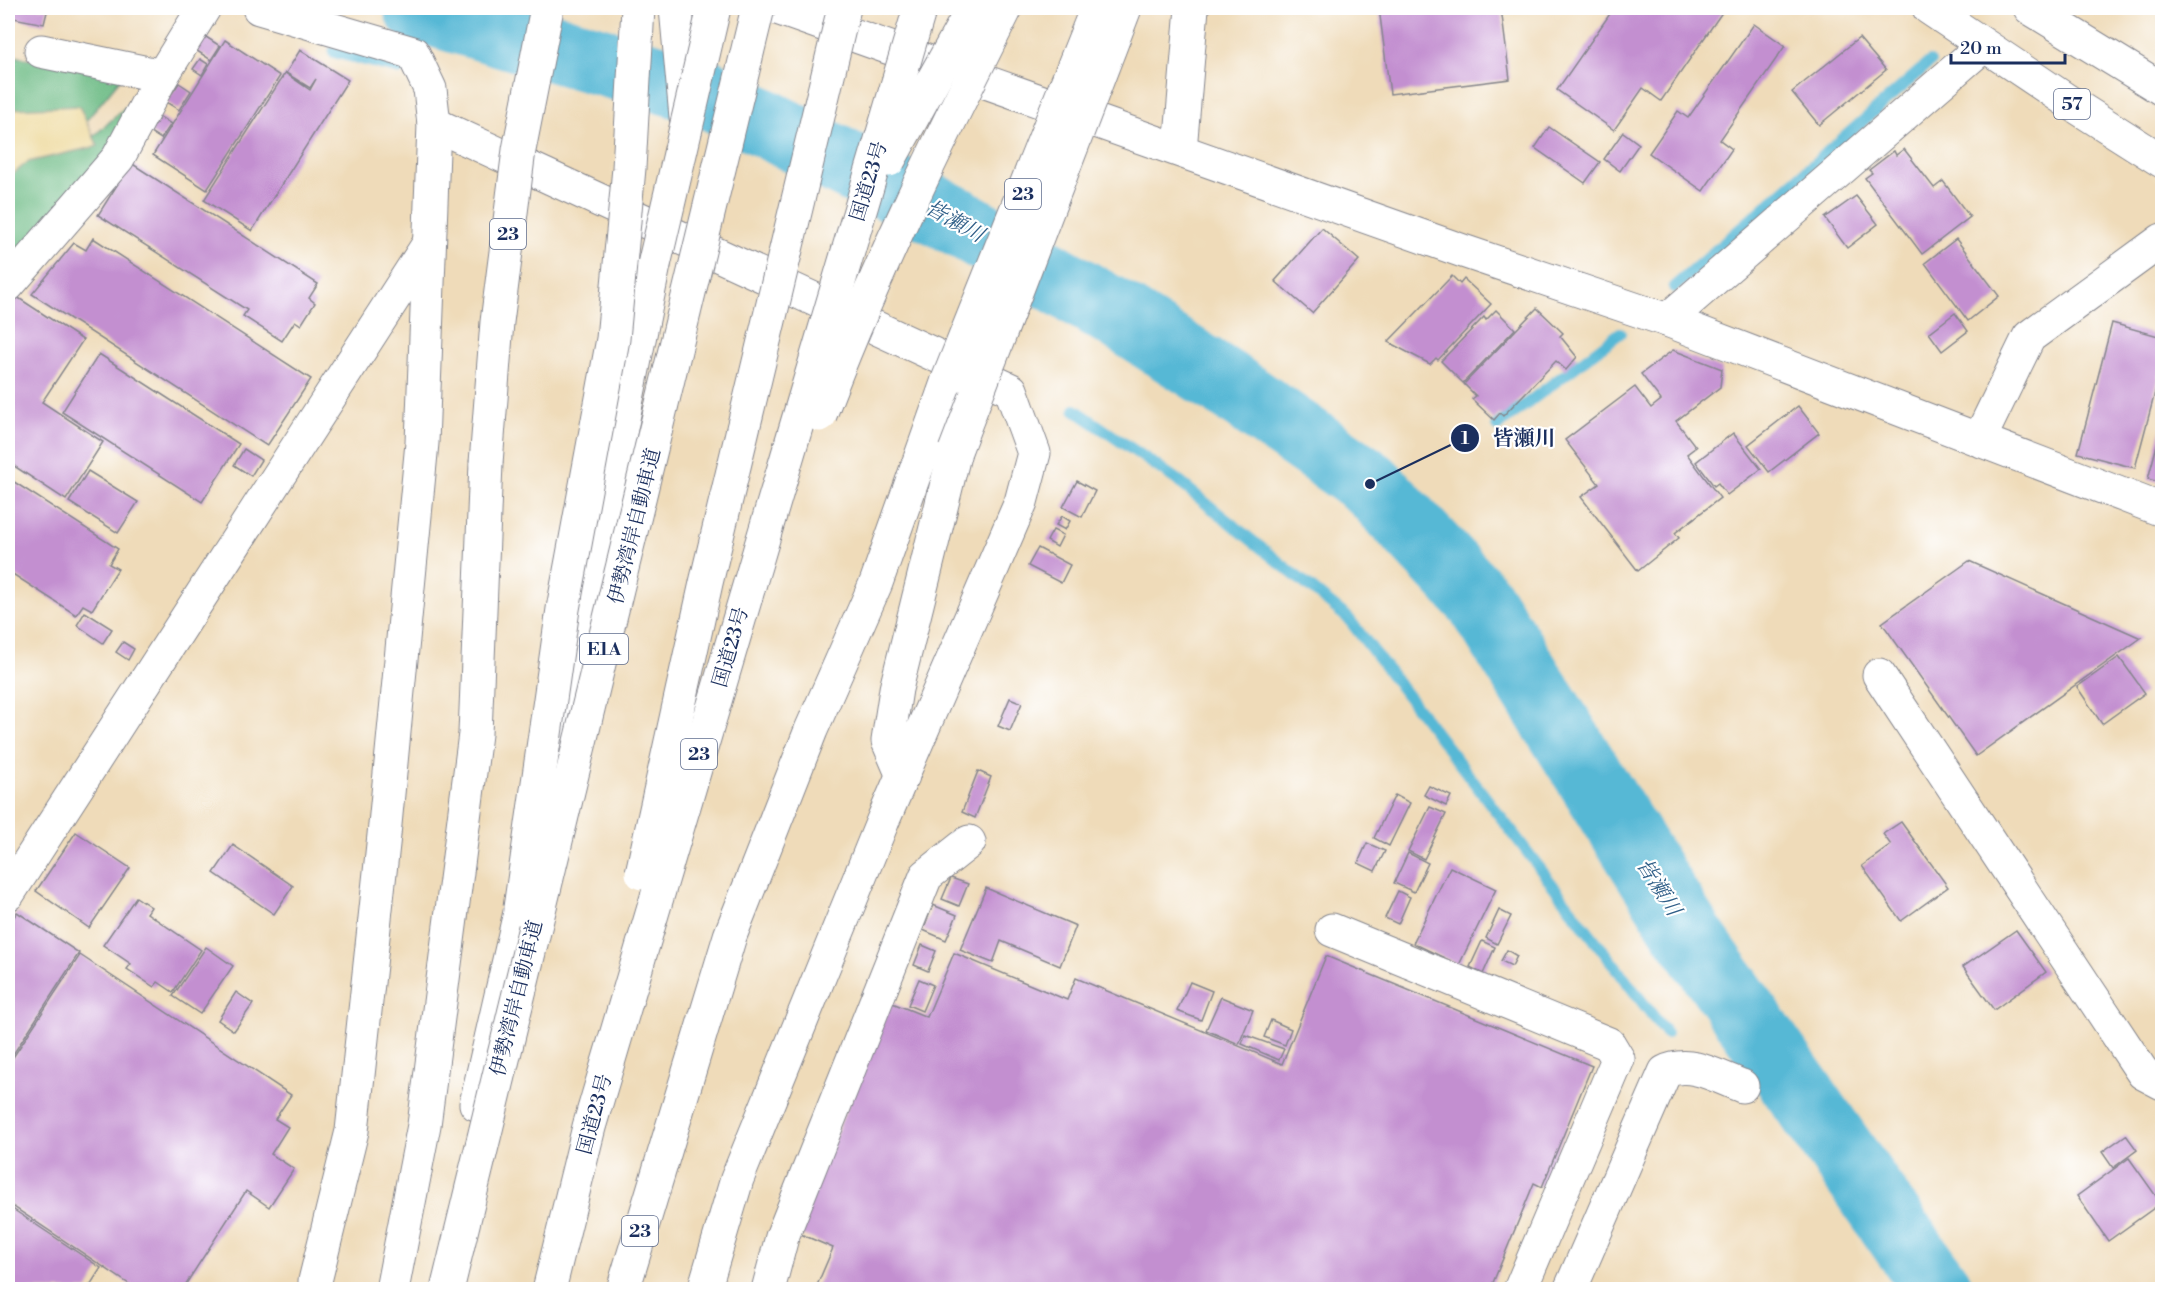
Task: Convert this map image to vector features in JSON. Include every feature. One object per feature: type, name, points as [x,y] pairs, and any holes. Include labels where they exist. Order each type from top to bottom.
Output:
[{"type":"main road","points":[[8,285],[118,158],[162,76],[204,8]]},
{"type":"main road","points":[[259,8],[413,53],[430,89],[434,124],[422,443],[352,1131],[315,1281],[315,1290]]},
{"type":"main road","name":"23","points":[[392,1290],[424,1125],[476,734],[486,463],[497,322],[519,150],[547,8]]},
{"type":"main road","points":[[493,1091],[563,609],[613,339],[629,168],[638,8]]},
{"type":"main road","points":[[676,8],[687,128]]},
{"type":"main road","points":[[433,1290],[553,768],[654,265],[714,8]]},
{"type":"main road","name":"伊勢湾岸自動車道","points":[[447,1290],[493,1091],[643,492],[758,8]]},
{"type":"main road","points":[[777,8],[1667,320],[2163,510]]},
{"type":"main road","points":[[540,1290],[657,812],[706,583],[844,8]]},
{"type":"main road","name":"国道23号","points":[[549,1290],[589,1127],[920,8]]},
{"type":"main road","points":[[857,220],[973,8]]},
{"type":"main road","points":[[657,812],[736,684],[798,472],[849,337],[922,179],[1006,8]]},
{"type":"main road","name":"23","points":[[623,1290],[730,936],[811,730],[876,583],[948,380],[1097,8]]},
{"type":"main road","points":[[903,776],[888,741],[896,689],[955,451],[1125,8]]},
{"type":"main road","points":[[1180,150],[1192,8]]},
{"type":"main road","name":"57","points":[[1929,8],[2163,161]]},
{"type":"main road","points":[[2030,8],[2163,89]]},
{"type":"main road","points":[[1667,320],[1983,45]]},
{"type":"main road","points":[[41,51],[162,76]]},
{"type":"main road","points":[[434,124],[1011,390],[1034,453],[1021,502],[903,776],[737,1179],[704,1290]]},
{"type":"main road","points":[[1979,440],[2029,337],[2163,240]]},
{"type":"main road","points":[[8,894],[429,244]]},
{"type":"main road","points":[[1879,675],[2143,1072],[2163,1083]]},
{"type":"main road","points":[[768,1290],[782,1237],[926,876],[969,842]]},
{"type":"main road","points":[[1332,930],[1608,1044],[1618,1059],[1520,1290]]},
{"type":"main road","points":[[1570,1290],[1665,1072],[1675,1067],[1699,1069],[1742,1086]]},
{"type":"main road","points":[[646,1290],[657,1172]]},
{"type":"green space","points":[[8,55],[122,77],[86,121],[93,137],[142,92],[115,144],[8,264]]},
{"type":"sand","points":[[79,106],[98,146],[28,162],[8,178],[8,109]]},
{"type":"building","points":[[8,8],[48,8],[44,24],[8,17]]},
{"type":"building","points":[[1379,8],[1501,8],[1510,79],[1390,94]]},
{"type":"building","points":[[1614,8],[1725,8],[1661,101],[1643,88],[1614,130],[1557,90]]},
{"type":"building","points":[[1754,24],[1785,46],[1720,140],[1732,149],[1703,191],[1649,153],[1678,111],[1688,118]]},
{"type":"building","points":[[203,35],[220,46],[211,60],[194,49]]},
{"type":"building","points":[[1859,38],[1886,70],[1819,125],[1792,92]]},
{"type":"building","points":[[225,40],[280,76],[207,190],[153,155]]},
{"type":"building","points":[[300,50],[348,80],[252,231],[204,200],[285,73],[310,90],[316,79],[310,88],[286,73]]},
{"type":"building","points":[[200,59],[208,64],[202,75],[193,69]]},
{"type":"building","points":[[179,83],[191,91],[179,110],[166,102]]},
{"type":"building","points":[[160,117],[171,124],[161,139],[150,132]]},
{"type":"building","points":[[1549,127],[1600,162],[1585,183],[1535,148]]},
{"type":"building","points":[[1623,132],[1639,144],[1620,171],[1604,159]]},
{"type":"building","points":[[1904,149],[1934,188],[1943,181],[1970,217],[1922,254],[1865,178],[1872,173],[1869,170],[1894,151],[1896,155]]},
{"type":"building","points":[[131,163],[318,284],[309,298],[315,303],[301,325],[295,321],[282,341],[243,316],[247,310],[98,215]]},
{"type":"building","points":[[1856,196],[1878,224],[1847,248],[1825,218]]},
{"type":"building","points":[[1322,228],[1359,260],[1312,313],[1275,281]]},
{"type":"building","points":[[93,238],[311,379],[267,446],[32,294],[74,243],[86,250]]},
{"type":"building","points":[[1956,239],[1999,296],[1968,321],[1925,263]]},
{"type":"building","points":[[1452,276],[1460,284],[1464,279],[1491,304],[1438,360],[1436,358],[1430,364],[1388,342]]},
{"type":"building","points":[[17,297],[83,340],[42,402],[103,442],[66,500],[8,462],[8,312]]},
{"type":"building","points":[[1537,308],[1563,333],[1560,336],[1577,357],[1566,370],[1556,361],[1503,416],[1500,413],[1494,420],[1472,399],[1476,396],[1464,384]]},
{"type":"building","points":[[1496,310],[1515,329],[1463,383],[1441,361],[1484,317],[1486,320]]},
{"type":"building","points":[[1955,313],[1968,331],[1942,351],[1929,333]]},
{"type":"building","points":[[2112,323],[2162,337],[2162,366],[2135,468],[2078,453]]},
{"type":"building","points":[[1673,350],[1722,369],[1720,387],[1676,421],[1696,447],[1687,454],[1720,498],[1675,533],[1679,538],[1638,571],[1581,497],[1599,484],[1565,440],[1635,387],[1651,408],[1661,400],[1641,374]]},
{"type":"building","points":[[99,354],[239,444],[202,502],[62,412]]},
{"type":"building","points":[[1798,406],[1819,433],[1769,472],[1748,445]]},
{"type":"building","points":[[2162,426],[2162,483],[2148,479]]},
{"type":"building","points":[[1733,433],[1761,469],[1727,495],[1718,483],[1714,486],[1696,462]]},
{"type":"building","points":[[244,449],[261,460],[251,476],[234,465]]},
{"type":"building","points":[[88,471],[138,502],[118,533],[69,502]]},
{"type":"building","points":[[8,478],[118,549],[109,564],[118,569],[92,610],[83,605],[76,615],[8,571]]},
{"type":"building","points":[[1077,481],[1095,491],[1082,517],[1063,507]]},
{"type":"building","points":[[1062,516],[1070,521],[1065,530],[1056,525]]},
{"type":"building","points":[[1053,530],[1063,535],[1057,547],[1047,541]]},
{"type":"building","points":[[1038,548],[1070,565],[1061,583],[1028,566]]},
{"type":"building","points":[[1969,561],[2141,638],[1976,756],[1882,623]]},
{"type":"building","points":[[85,612],[112,629],[103,643],[77,625]]},
{"type":"building","points":[[123,642],[134,649],[128,660],[116,652]]},
{"type":"building","points":[[2119,657],[2145,693],[2102,724],[2077,687]]},
{"type":"building","points":[[1010,698],[1022,703],[1010,731],[998,726]]},
{"type":"building","points":[[978,771],[991,777],[975,818],[962,812]]},
{"type":"building","points":[[1429,786],[1451,796],[1446,806],[1424,795]]},
{"type":"building","points":[[1395,795],[1410,803],[1389,846],[1374,838]]},
{"type":"building","points":[[1430,807],[1446,814],[1424,859],[1408,851]]},
{"type":"building","points":[[1901,822],[1948,887],[1901,921],[1862,866],[1891,845],[1883,834]]},
{"type":"building","points":[[76,832],[130,868],[89,928],[36,891]]},
{"type":"building","points":[[1367,843],[1385,851],[1375,871],[1358,863]]},
{"type":"building","points":[[233,845],[293,886],[274,914],[214,873]]},
{"type":"building","points":[[1408,853],[1428,863],[1414,892],[1394,883]]},
{"type":"building","points":[[1450,867],[1496,889],[1459,965],[1413,943]]},
{"type":"building","points":[[951,878],[968,884],[959,906],[942,899]]},
{"type":"building","points":[[986,888],[1076,926],[1060,966],[1001,941],[993,963],[960,950]]},
{"type":"building","points":[[1398,891],[1410,897],[1398,924],[1385,918]]},
{"type":"building","points":[[136,897],[151,907],[147,913],[201,950],[173,992],[158,982],[154,987],[127,969],[131,964],[103,945]]},
{"type":"building","points":[[933,905],[957,915],[946,940],[923,930]]},
{"type":"building","points":[[1499,910],[1511,916],[1497,944],[1486,938]]},
{"type":"building","points":[[17,912],[79,953],[8,1062],[8,926]]},
{"type":"building","points":[[2016,930],[2046,972],[1994,1010],[1963,967]]},
{"type":"building","points":[[1482,941],[1495,947],[1483,974],[1470,967]]},
{"type":"building","points":[[922,945],[936,951],[928,971],[914,965]]},
{"type":"building","points":[[206,947],[233,966],[200,1014],[173,996]]},
{"type":"building","points":[[1507,950],[1517,956],[1512,966],[1501,961]]},
{"type":"building","points":[[954,953],[1067,1000],[1076,978],[1282,1064],[1326,956],[1592,1066],[1542,1187],[1534,1183],[1490,1290],[815,1290],[833,1248],[796,1232],[890,1002],[927,1017]]},
{"type":"building","points":[[80,955],[291,1095],[275,1119],[288,1127],[271,1154],[294,1169],[269,1207],[246,1191],[182,1290],[138,1290],[8,1203],[8,1065]]},
{"type":"building","points":[[919,979],[933,985],[922,1011],[908,1005]]},
{"type":"building","points":[[1190,982],[1212,991],[1201,1020],[1177,1011]]},
{"type":"building","points":[[236,992],[253,1004],[234,1031],[218,1020]]},
{"type":"building","points":[[1221,997],[1253,1010],[1239,1044],[1206,1030]]},
{"type":"building","points":[[1271,1020],[1291,1029],[1285,1045],[1264,1037]]},
{"type":"building","points":[[1245,1035],[1284,1049],[1279,1060],[1242,1044]]},
{"type":"building","points":[[2126,1135],[2137,1150],[2113,1168],[2102,1152]]},
{"type":"building","points":[[2129,1158],[2161,1203],[2108,1241],[2077,1196]]},
{"type":"building","points":[[8,1206],[101,1268],[87,1290],[8,1290]]},
{"type":"waterway","name":"皆瀬川","points":[[418,8],[702,91],[957,221],[1116,314],[1229,386],[1370,484],[1479,600],[1685,929],[1939,1290]]},
{"type":"waterway","points":[[334,52],[400,69]]},
{"type":"waterway","points":[[1674,287],[1930,62]]},
{"type":"waterway","points":[[1497,426],[1620,333]]},
{"type":"waterway","points":[[1075,410],[1177,480],[1348,618],[1666,1033]]},
{"type":"place","name":"皆瀬川","points":[[1370,484]]}]
